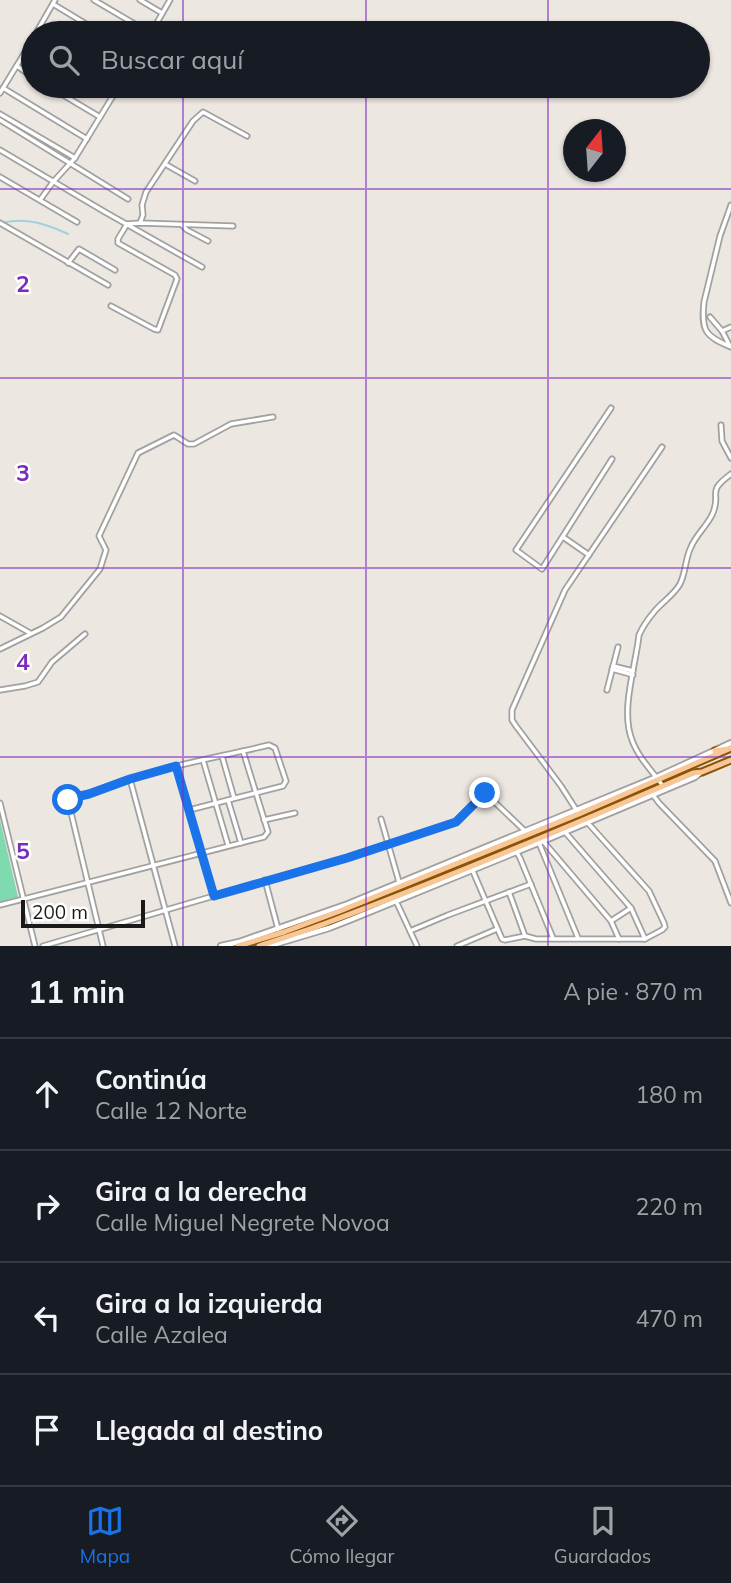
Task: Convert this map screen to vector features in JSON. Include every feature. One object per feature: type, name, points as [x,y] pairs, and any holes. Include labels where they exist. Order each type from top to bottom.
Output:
[{"type":"main road","points":[[259,946],[329,922],[586,821],[731,746]]},
{"type":"main road","points":[[715,751],[731,746]]},
{"type":"main road","points":[[238,946],[340,912],[578,812],[660,781],[702,772],[731,760]]},
{"type":"street","points":[[94,0],[130,21]]},
{"type":"street","points":[[140,0],[162,13]]},
{"type":"street","points":[[157,21],[170,0]]},
{"type":"street","points":[[43,21],[54,2],[83,21]]},
{"type":"street","points":[[0,93],[21,61]]},
{"type":"street","points":[[17,66],[21,69]]},
{"type":"street","points":[[4,88],[88,139]]},
{"type":"street","points":[[68,98],[100,117]]},
{"type":"street","points":[[40,200],[53,181],[71,164],[112,98]]},
{"type":"street","points":[[140,223],[146,192],[193,121],[203,112],[247,136]]},
{"type":"street","points":[[0,114],[75,158]]},
{"type":"street","points":[[0,120],[128,199]]},
{"type":"street","points":[[0,150],[202,267]]},
{"type":"street","points":[[165,164],[195,181]]},
{"type":"street","points":[[0,177],[76,222]]},
{"type":"street","points":[[731,205],[720,236],[703,312],[707,334],[715,341],[731,346]]},
{"type":"street","points":[[0,223],[108,285]]},
{"type":"street","points":[[127,224],[233,226]]},
{"type":"street","points":[[111,306],[158,330],[177,282],[175,275],[118,243],[127,224]]},
{"type":"street","points":[[181,224],[208,241]]},
{"type":"street","points":[[68,263],[79,248],[115,270]]},
{"type":"street","points":[[710,317],[731,346]]},
{"type":"street","points":[[722,331],[731,327]]},
{"type":"street","points":[[611,408],[516,550],[542,569],[612,459]]},
{"type":"street","points":[[0,649],[61,617],[100,569],[106,550],[99,536],[138,453],[174,435],[188,444],[194,444],[231,424],[273,417]]},
{"type":"street","points":[[721,425],[722,441],[731,457]]},
{"type":"street","points":[[472,869],[502,939],[525,936],[536,939],[645,939],[665,927],[649,891],[578,812],[512,720],[512,710],[565,590],[662,447]]},
{"type":"street","points":[[715,751],[660,781],[631,738],[627,711],[639,635],[644,624],[679,585],[691,545],[714,511],[714,490],[718,483],[731,474]]},
{"type":"street","points":[[564,537],[589,555]]},
{"type":"street","points":[[0,616],[30,634]]},
{"type":"street","points":[[0,690],[38,682],[52,662],[85,634]]},
{"type":"street","points":[[607,690],[618,647]]},
{"type":"street","points":[[613,668],[633,673]]},
{"type":"street","points":[[103,946],[68,800],[176,766],[273,745],[286,784],[189,810]]},
{"type":"street","points":[[0,905],[264,837],[268,832],[243,751]]},
{"type":"street","points":[[222,756],[234,798]]},
{"type":"street","points":[[203,760],[228,846]]},
{"type":"street","points":[[176,766],[214,896]]},
{"type":"street","points":[[269,946],[329,928],[565,832],[702,772]]},
{"type":"street","points":[[130,779],[175,946]]},
{"type":"street","points":[[43,946],[456,822],[485,793],[525,832]]},
{"type":"street","points":[[653,795],[715,861],[731,903]]},
{"type":"street","points":[[228,800],[241,843]]},
{"type":"street","points":[[0,803],[35,946]]},
{"type":"street","points":[[222,946],[326,913],[578,812]]},
{"type":"street","points":[[264,820],[295,813]]},
{"type":"street","points":[[381,818],[400,882]]},
{"type":"street","points":[[565,832],[631,908],[645,939]]},
{"type":"street","points":[[541,842],[611,921],[619,940]]},
{"type":"street","points":[[541,842],[578,938]]},
{"type":"street","points":[[516,851],[552,938]]},
{"type":"street","points":[[265,880],[278,929]]},
{"type":"street","points":[[410,931],[531,884]]},
{"type":"street","points":[[509,892],[525,936]]},
{"type":"street","points":[[396,901],[417,946]]},
{"type":"street","points":[[611,921],[631,908]]},
{"type":"street","points":[[457,946],[497,929]]},
{"type":"green space","points":[[0,820],[19,901],[0,905]]},
{"type":"waterway","points":[[2,223],[36,222],[68,234]]},
{"type":"route","points":[[68,800],[176,766],[214,896],[347,858],[456,822],[485,793]]}]
